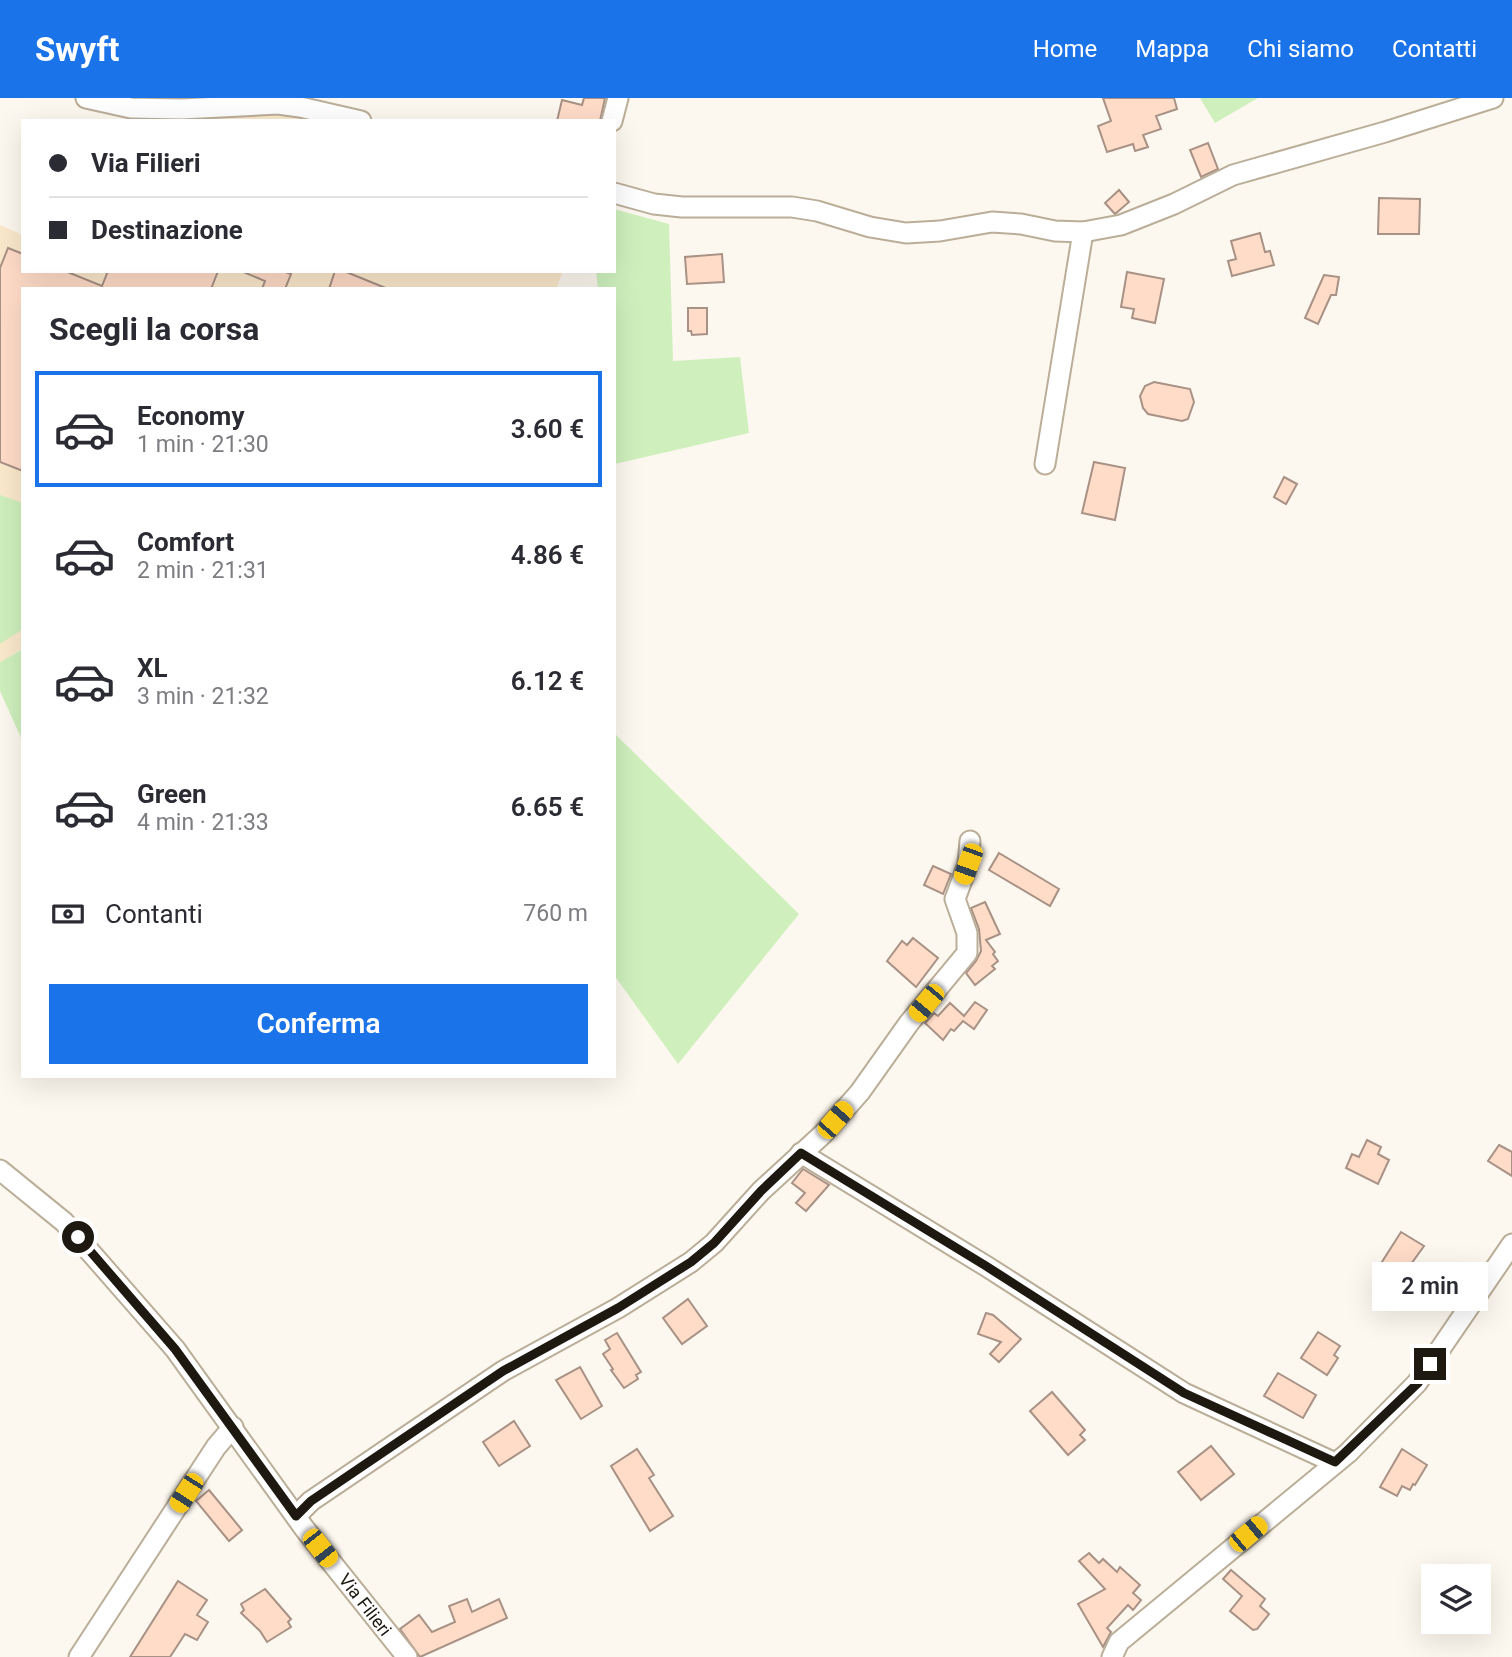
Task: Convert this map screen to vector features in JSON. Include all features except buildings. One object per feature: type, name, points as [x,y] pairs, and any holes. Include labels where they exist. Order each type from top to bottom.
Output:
[{"type":"street","points":[[86,98],[131,108],[182,109],[278,104],[352,119]]},
{"type":"street","points":[[613,119],[618,98]]},
{"type":"street","points":[[616,194],[654,204],[682,207],[792,207],[817,211],[870,228],[906,233],[940,231],[992,222],[1083,232],[1121,225],[1174,204],[1233,175],[1385,132],[1487,99]]},
{"type":"street","points":[[1045,464],[1083,232]]},
{"type":"street","points":[[296,1516],[311,1501],[503,1371],[618,1308],[691,1262],[714,1243],[761,1191],[823,1134],[860,1092],[909,1023],[967,953],[967,933],[955,899],[968,864],[971,841]]},
{"type":"street","points":[[801,1153],[986,1266],[1184,1393],[1335,1462]]},
{"type":"street","name":"Via Filieri","points":[[0,1170],[64,1222],[175,1349],[296,1516],[407,1657]]},
{"type":"street","points":[[1112,1657],[1119,1643],[1335,1462],[1418,1383],[1512,1244]]},
{"type":"street","points":[[79,1657],[216,1447],[233,1427]]},
{"type":"shaded area","points":[[285,109],[322,119],[145,119]]},
{"type":"shaded area","points":[[0,225],[21,234],[21,273],[562,273],[557,287],[21,287],[21,649],[0,663]]},
{"type":"green space","points":[[1200,98],[1258,98],[1215,123]]},
{"type":"green space","points":[[616,210],[669,224],[673,361],[740,357],[749,433],[616,464],[616,287],[598,287],[596,273],[616,273]]},
{"type":"green space","points":[[0,495],[21,502],[21,630],[0,644]]},
{"type":"green space","points":[[21,650],[21,738],[0,691],[0,662]]},
{"type":"green space","points":[[616,735],[799,914],[678,1064],[616,978]]},
{"type":"route","points":[[78,1237],[175,1349],[296,1516],[311,1501],[503,1371],[618,1308],[691,1262],[714,1243],[761,1191],[801,1153],[986,1266],[1184,1393],[1335,1462],[1348,1453],[1418,1383],[1430,1364]]}]
